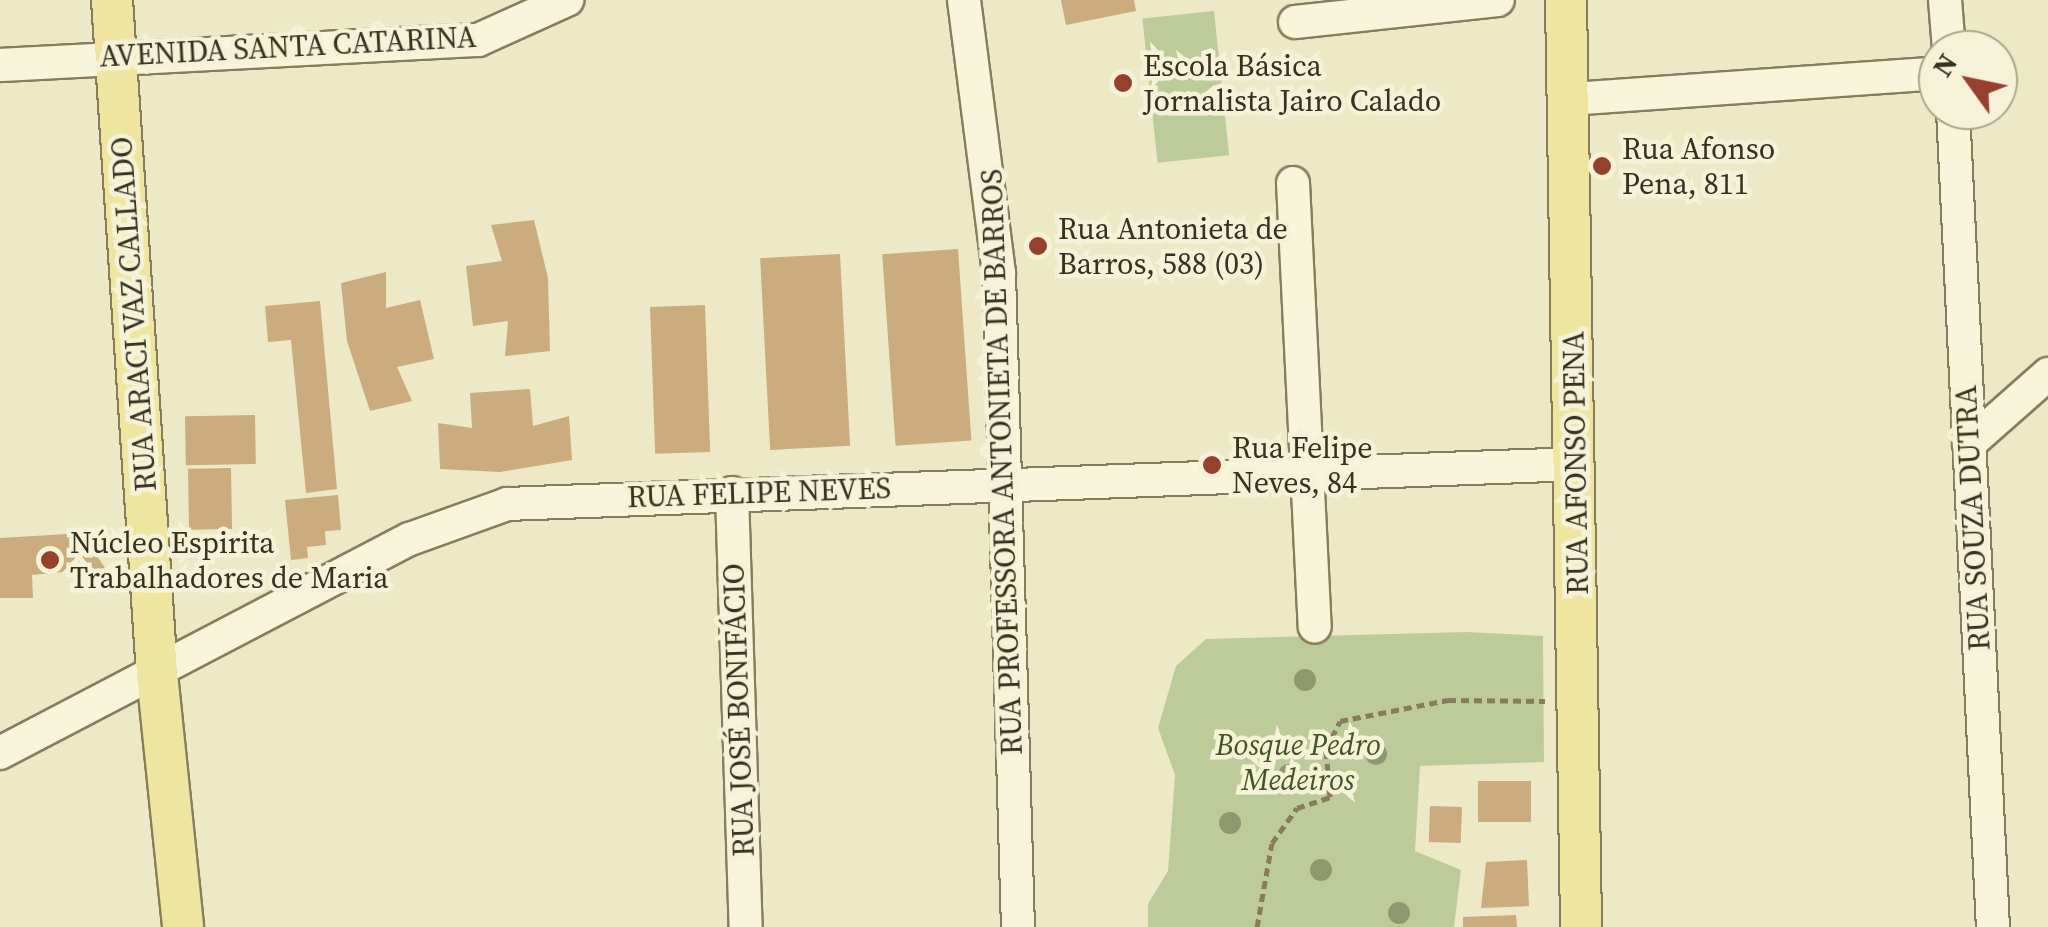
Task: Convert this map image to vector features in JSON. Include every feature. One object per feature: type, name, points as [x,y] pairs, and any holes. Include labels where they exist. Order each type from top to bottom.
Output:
[{"type":"main road","name":"RUA ARACI VAZ CALLADO","points":[[112,0],[156,674],[183,927]]},
{"type":"main road","name":"RUA AFONSO PENA","points":[[1566,0],[1581,927]]},
{"type":"street","name":"AVENIDA SANTA CATARINA","points":[[0,65],[117,55],[478,40],[567,0]]},
{"type":"street","name":"RUA PROFESSORA ANTONIETA DE BARROS","points":[[964,0],[994,196],[1007,484],[1018,927]]},
{"type":"street","points":[[1295,22],[1498,0]]},
{"type":"street","points":[[1945,0],[1947,30]]},
{"type":"street","points":[[1570,99],[1918,75]]},
{"type":"street","name":"RUA SOUZA DUTRA","points":[[1954,130],[1993,927]]},
{"type":"street","points":[[1292,184],[1315,626]]},
{"type":"street","points":[[1970,444],[2048,374]]},
{"type":"street","name":"RUA FELIPE NEVES","points":[[0,753],[460,516],[507,504],[1576,464]]},
{"type":"street","name":"RUA JOSÉ BONIFÁCIO","points":[[732,493],[746,927]]},
{"type":"path","points":[[1257,927],[1272,843],[1297,808],[1330,797],[1326,749],[1340,720],[1448,700],[1558,701]]},
{"type":"green space","points":[[1214,11],[1229,155],[1158,163],[1142,19]]},
{"type":"green space","name":"Bosque Pedro Medeiros","points":[[1466,632],[1543,636],[1544,762],[1420,766],[1415,851],[1461,870],[1454,927],[1148,927],[1148,904],[1168,871],[1175,775],[1158,728],[1176,666],[1206,639]]},
{"type":"building","points":[[1061,0],[1134,0],[1136,11],[1066,25]]},
{"type":"building","points":[[534,220],[548,278],[550,351],[505,356],[508,321],[473,326],[466,266],[502,261],[491,225]]},
{"type":"building","points":[[958,249],[971,441],[896,446],[882,254]]},
{"type":"building","points":[[840,254],[850,446],[770,450],[760,258]]},
{"type":"building","points":[[386,272],[386,308],[420,300],[434,359],[397,367],[412,401],[370,411],[347,341],[341,283]]},
{"type":"building","points":[[320,301],[337,489],[306,493],[291,340],[268,342],[265,306]]},
{"type":"building","points":[[705,305],[710,452],[655,454],[650,307]]},
{"type":"building","points":[[530,389],[533,426],[569,416],[572,460],[500,472],[440,469],[438,423],[472,428],[470,393]]},
{"type":"building","points":[[255,415],[256,464],[186,465],[185,416]]},
{"type":"building","points":[[231,468],[232,529],[189,530],[188,469]]},
{"type":"building","points":[[338,495],[341,530],[325,531],[326,545],[307,547],[308,558],[291,560],[285,500]]},
{"type":"building","name":"Núcleo Espirita Trabalhadores de Maria","points":[[101,532],[95,553],[105,568],[32,575],[33,598],[0,598],[0,538]]},
{"type":"building","points":[[1478,781],[1531,781],[1531,822],[1478,822]]},
{"type":"building","points":[[1430,806],[1462,807],[1461,843],[1429,842]]},
{"type":"building","points":[[1527,860],[1529,906],[1481,908],[1486,862]]},
{"type":"building","points":[[1516,915],[1517,927],[1463,927],[1463,917]]},
{"type":"place","name":"Escola Básica Jornalista Jairo Calado","points":[[1123,83]]},
{"type":"place","name":"Rua Afonso Pena, 811","points":[[1602,166]]},
{"type":"place","name":"Rua Antonieta de Barros, 588 (03)","points":[[1038,246]]},
{"type":"place","name":"Rua Felipe Neves, 84","points":[[1212,465]]},
{"type":"place","name":"Núcleo Espirita Trabalhadores de Maria","points":[[50,560]]}]
